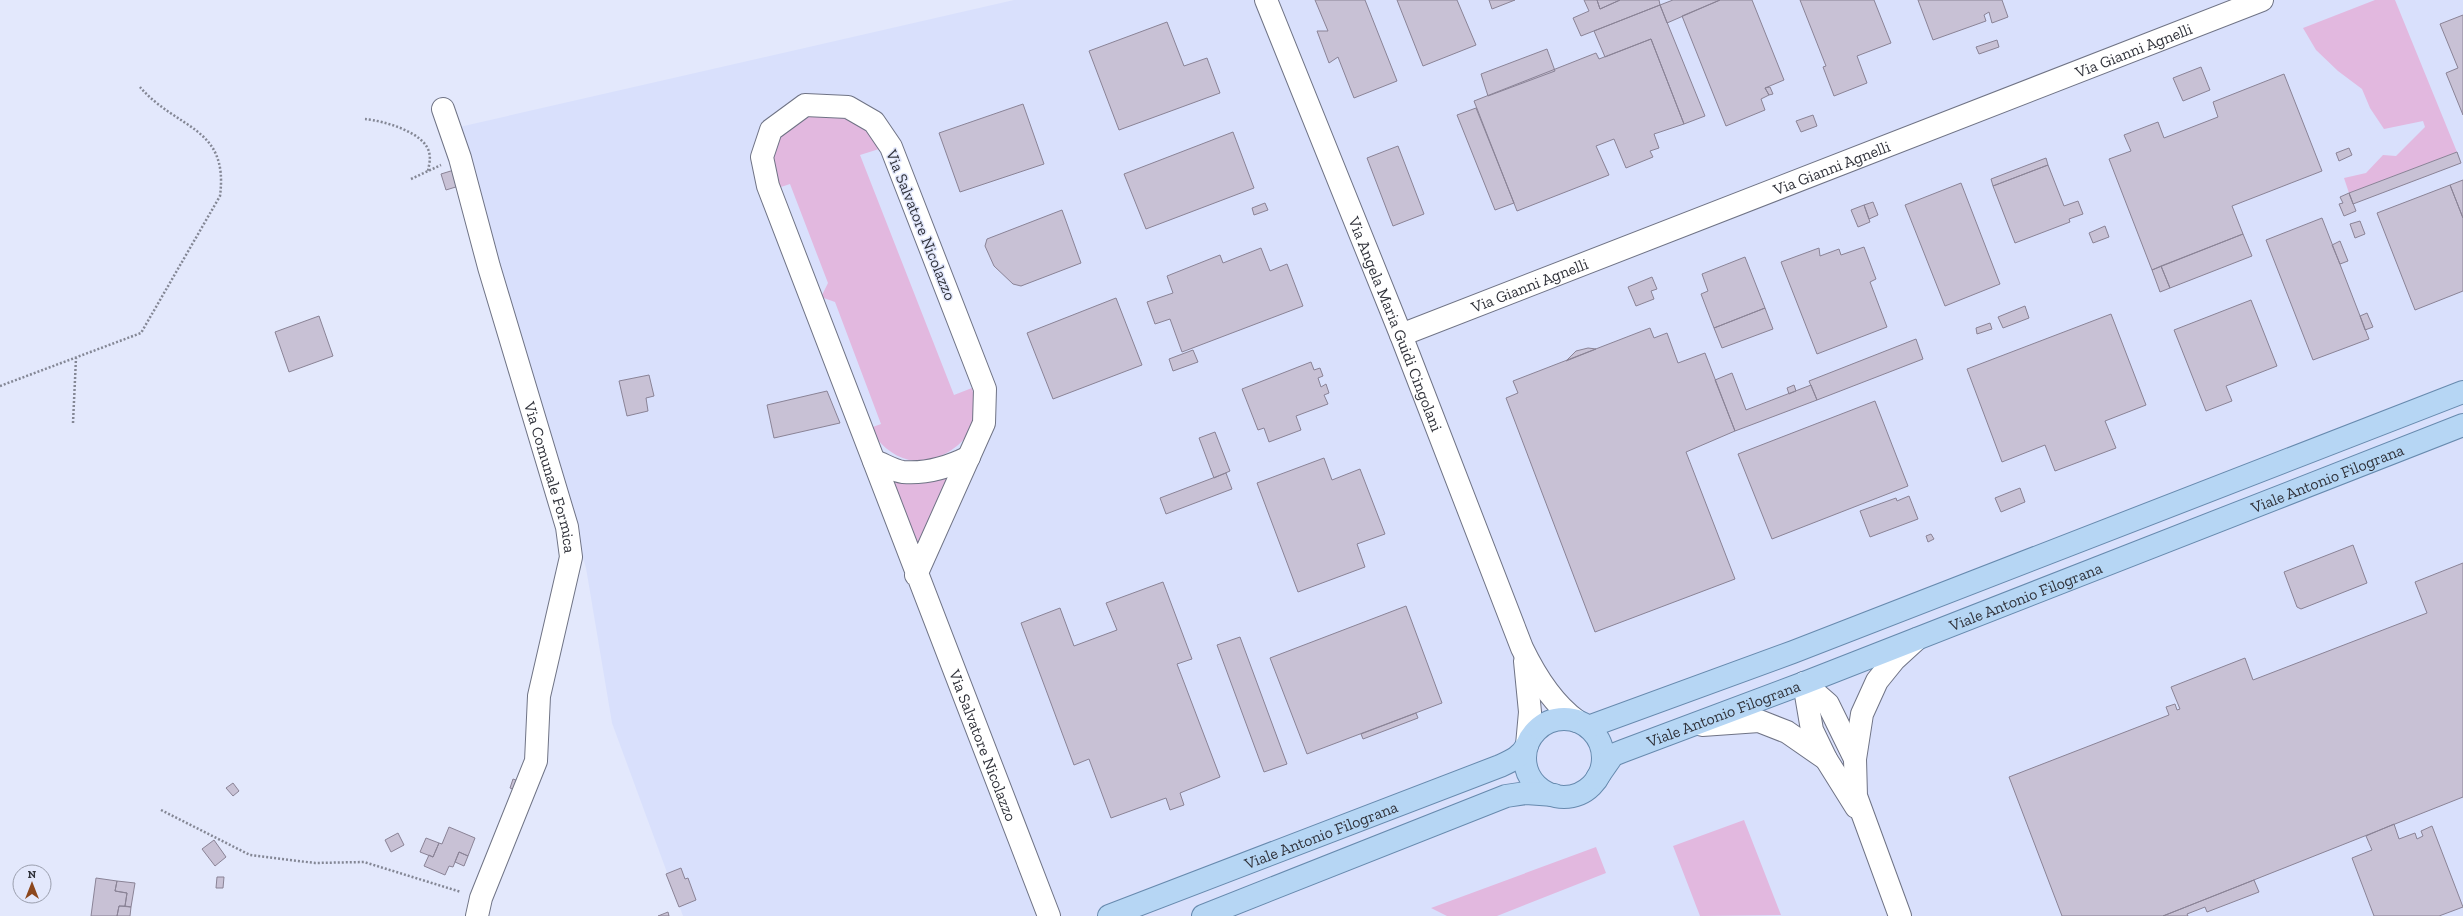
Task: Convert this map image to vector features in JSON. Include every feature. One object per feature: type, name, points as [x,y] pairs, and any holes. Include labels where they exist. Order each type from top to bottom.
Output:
[{"type":"main road","name":"Viale Antonio Filograna","points":[[1582,724],[1793,652],[2463,392]]},
{"type":"main road","name":"Viale Antonio Filograna","points":[[1597,778],[1613,755],[1804,683],[2463,426]]},
{"type":"main road","points":[[1793,652],[1804,683]]},
{"type":"main road","points":[[1565,719],[1582,724],[1596,735],[1603,757],[1597,778],[1589,788],[1578,794],[1566,796],[1554,795],[1542,790],[1533,782],[1527,770],[1525,758],[1527,745],[1533,734],[1542,726],[1565,719]]},
{"type":"main road","name":"Viale Antonio Filograna","points":[[1109,916],[1137,911],[1500,766],[1514,760],[1524,752],[1527,745]]},
{"type":"main road","name":"Viale Antonio Filograna","points":[[1203,916],[1506,796],[1526,793],[1554,795]]},
{"type":"street","name":"Via Angela Maria Guidi Cingolani","points":[[1266,0],[1401,335],[1522,648]]},
{"type":"street","name":"Via Gianni Agnelli","points":[[1401,335],[2262,0]]},
{"type":"street","name":"Via Salvatore Nicolazzo","points":[[916,575],[984,423],[985,388],[891,147],[874,122],[848,107],[805,105],[771,130],[762,157],[766,179],[916,575],[1049,916]]},
{"type":"street","name":"Via Comunale Formica","points":[[443,109],[460,158],[489,267],[568,527],[571,556],[539,696],[536,761],[479,907]]},
{"type":"street","points":[[874,461],[902,472],[927,471],[950,467],[969,457]]},
{"type":"street","points":[[1900,916],[1862,816],[1856,796],[1855,759],[1862,714],[1877,681],[1894,660],[1918,638]]},
{"type":"street","points":[[1522,648],[1532,668],[1563,711],[1582,724]]},
{"type":"street","points":[[1522,648],[1530,712],[1527,745]]},
{"type":"street","points":[[1804,683],[1828,704],[1855,759]]},
{"type":"street","points":[[1804,683],[1812,730],[1826,759],[1862,816]]},
{"type":"street","points":[[1687,727],[1759,721],[1787,732],[1826,759]]},
{"type":"path","points":[[0,386],[141,333],[220,196],[222,178],[218,156],[212,145],[203,134],[153,102],[140,87]]},
{"type":"path","points":[[365,119],[384,122],[416,136],[425,144],[430,158],[428,171]]},
{"type":"path","points":[[411,179],[460,158]]},
{"type":"path","points":[[73,423],[76,358]]},
{"type":"path","points":[[161,810],[250,855],[315,863],[364,862],[479,907]]},
{"type":"shaded area","points":[[1014,0],[2463,0],[2463,916],[683,916],[612,723],[586,568],[455,128]]},
{"type":"shaded area","points":[[2375,0],[2395,0],[2457,152],[2349,193],[2344,178],[2366,173],[2383,155],[2396,156],[2425,127],[2423,121],[2384,129],[2370,108],[2362,89],[2338,71],[2316,50],[2303,28]]},
{"type":"shaded area","points":[[813,115],[834,116],[853,121],[868,131],[874,139],[879,149],[860,155],[954,395],[972,388],[975,416],[972,426],[960,444],[941,456],[920,461],[909,460],[891,452],[881,444],[873,434],[870,428],[881,424],[835,302],[821,297],[828,283],[790,184],[778,188],[772,164],[773,153],[776,145],[780,138],[792,127]]},
{"type":"shaded area","points":[[950,475],[918,546],[892,478],[919,484]]},
{"type":"shaded area","points":[[1744,820],[1781,915],[1700,916],[1673,846]]},
{"type":"shaded area","points":[[1596,847],[1606,873],[1497,916],[1447,916],[1431,908]]},
{"type":"building","points":[[1315,0],[1365,0],[1397,81],[1354,98],[1338,57],[1329,63],[1317,31],[1328,31]]},
{"type":"building","points":[[1397,0],[1457,0],[1476,45],[1423,66]]},
{"type":"building","points":[[1489,0],[1515,0],[1492,9]]},
{"type":"building","points":[[1584,0],[1597,0],[1600,9],[1620,0],[1659,0],[1660,5],[1581,36],[1573,18],[1589,11]]},
{"type":"building","points":[[1597,0],[1620,0],[1600,9]]},
{"type":"building","points":[[1673,0],[1720,0],[1667,23],[1660,5]]},
{"type":"building","points":[[1720,0],[1752,0],[1784,80],[1765,88],[1769,95],[1761,99],[1765,110],[1726,126],[1682,16]]},
{"type":"building","points":[[1800,0],[1874,0],[1891,43],[1857,56],[1867,83],[1834,96],[1823,67],[1826,66]]},
{"type":"building","points":[[1918,0],[2002,0],[2008,17],[1992,23],[1989,12],[1984,15],[1986,21],[1933,40]]},
{"type":"building","points":[[1660,5],[1705,116],[1684,124],[1651,39],[1605,57],[1594,31]]},
{"type":"building","points":[[2463,15],[2463,115],[2446,73],[2458,68],[2440,24]]},
{"type":"building","points":[[1167,22],[1184,66],[1207,58],[1220,93],[1119,130],[1089,51]]},
{"type":"building","points":[[1651,39],[1684,124],[1654,134],[1659,148],[1650,151],[1653,157],[1626,168],[1614,139],[1596,146],[1609,175],[1517,211],[1474,101],[1596,53],[1599,59]]},
{"type":"building","points":[[1997,40],[1999,47],[1979,54],[1976,47]]},
{"type":"building","points":[[1547,49],[1555,71],[1488,96],[1481,74]]},
{"type":"building","points":[[2201,67],[2210,90],[2183,101],[2173,78]]},
{"type":"building","points":[[2284,74],[2322,171],[2232,206],[2243,234],[2152,270],[2109,159],[2131,151],[2124,135],[2158,122],[2164,138],[2218,117],[2213,102]]},
{"type":"building","points":[[1770,87],[1773,94],[1769,95],[1765,88]]},
{"type":"building","points":[[1023,104],[1044,164],[960,192],[939,133]]},
{"type":"building","points":[[1476,108],[1514,203],[1495,210],[1457,115]]},
{"type":"building","points":[[1813,115],[1817,126],[1801,132],[1796,121]]},
{"type":"building","points":[[1233,132],[1254,188],[1146,229],[1124,174]]},
{"type":"building","points":[[1398,146],[1424,214],[1393,226],[1367,158]]},
{"type":"building","points":[[2349,148],[2352,155],[2339,161],[2336,153]]},
{"type":"building","points":[[2457,152],[2461,163],[2353,204],[2349,193]]},
{"type":"building","points":[[2046,158],[2048,165],[1993,186],[1991,179]]},
{"type":"building","points":[[2048,165],[2064,206],[2078,201],[2083,214],[2069,219],[2070,222],[2015,243],[1993,186]]},
{"type":"building","points":[[454,170],[459,186],[446,190],[441,174]]},
{"type":"building","points":[[2463,180],[2463,218],[2450,185]]},
{"type":"building","points":[[1961,183],[2000,284],[1945,306],[1905,205]]},
{"type":"building","points":[[2450,185],[2463,218],[2463,291],[2415,310],[2377,213]]},
{"type":"building","points":[[2349,193],[2356,211],[2344,216],[2339,204],[2343,203],[2340,197]]},
{"type":"building","points":[[1873,202],[1878,215],[1869,219],[1864,205]]},
{"type":"building","points":[[1265,203],[1268,210],[1254,215],[1252,208]]},
{"type":"building","points":[[1864,205],[1870,222],[1858,227],[1851,210]]},
{"type":"building","points":[[1062,210],[1081,263],[1021,286],[1013,284],[994,266],[985,246],[987,239]]},
{"type":"building","points":[[2322,218],[2369,339],[2313,360],[2266,240]]},
{"type":"building","points":[[2360,221],[2365,234],[2355,238],[2350,224]]},
{"type":"building","points":[[2105,226],[2109,237],[2093,243],[2089,233]]},
{"type":"building","points":[[2243,234],[2252,256],[2170,288],[2161,266]]},
{"type":"building","points":[[2340,241],[2348,261],[2340,264],[2332,245]]},
{"type":"building","points":[[1864,247],[1876,279],[1870,282],[1887,327],[1817,354],[1781,262],[1819,248],[1820,256],[1839,249],[1841,255]]},
{"type":"building","points":[[1261,248],[1270,271],[1287,264],[1303,306],[1182,352],[1170,319],[1155,324],[1147,302],[1173,293],[1167,276],[1220,255],[1223,263]]},
{"type":"building","points":[[1745,257],[1765,308],[1714,328],[1701,294],[1708,291],[1702,274]]},
{"type":"building","points":[[2161,266],[2170,288],[2160,292],[2152,270]]},
{"type":"building","points":[[1652,277],[1657,289],[1651,291],[1654,299],[1636,306],[1628,287]]},
{"type":"building","points":[[1116,298],[1142,365],[1053,399],[1027,333]]},
{"type":"building","points":[[2251,300],[2277,366],[2226,386],[2232,401],[2206,411],[2174,330]]},
{"type":"building","points":[[2025,306],[2029,318],[2003,328],[1998,317]]},
{"type":"building","points":[[1765,308],[1773,329],[1722,348],[1714,328]]},
{"type":"building","points":[[2367,313],[2373,327],[2365,330],[2360,316]]},
{"type":"building","points":[[2111,314],[2146,405],[2105,421],[2116,448],[2055,471],[2045,445],[2002,462],[1967,369]]},
{"type":"building","points":[[319,316],[333,356],[289,372],[275,332]]},
{"type":"building","points":[[1990,323],[1992,329],[1977,334],[1976,328]]},
{"type":"building","points":[[1650,328],[1654,338],[1667,333],[1678,363],[1705,353],[1735,431],[1686,452],[1735,579],[1595,632],[1506,398],[1518,393],[1513,381]]},
{"type":"building","points":[[1916,339],[1923,359],[1817,400],[1809,381]]},
{"type":"building","points":[[1588,348],[1596,349],[1566,361],[1576,351]]},
{"type":"building","points":[[1193,350],[1198,362],[1173,371],[1169,359]]},
{"type":"building","points":[[1311,362],[1314,370],[1320,368],[1323,376],[1318,378],[1321,387],[1326,384],[1329,393],[1324,395],[1328,404],[1296,416],[1301,430],[1269,442],[1264,428],[1258,430],[1242,389]]},
{"type":"building","points":[[1732,373],[1746,410],[1811,385],[1817,400],[1735,431],[1715,380]]},
{"type":"building","points":[[649,375],[654,396],[646,398],[648,411],[627,416],[619,381]]},
{"type":"building","points":[[1794,385],[1796,391],[1789,394],[1787,388]]},
{"type":"building","points":[[827,391],[840,423],[774,438],[767,405]]},
{"type":"building","points":[[1875,401],[1908,486],[1772,539],[1738,454]]},
{"type":"building","points":[[1215,432],[1230,471],[1214,478],[1199,438]]},
{"type":"building","points":[[1324,458],[1332,480],[1360,469],[1385,534],[1357,544],[1365,567],[1298,592],[1257,483]]},
{"type":"building","points":[[1226,473],[1232,489],[1166,514],[1160,498]]},
{"type":"building","points":[[2020,488],[2025,502],[2001,512],[1995,498]]},
{"type":"building","points":[[1909,496],[1918,519],[1870,537],[1860,511],[1896,498],[1897,501]]},
{"type":"building","points":[[1931,534],[1934,539],[1928,542],[1926,536]]},
{"type":"building","points":[[2353,545],[2367,583],[2301,609],[2297,607],[2284,572]]},
{"type":"building","points":[[2463,563],[2463,797],[2163,916],[2062,916],[2009,777],[2169,715],[2166,707],[2175,704],[2177,710],[2180,709],[2171,687],[2245,658],[2253,680],[2427,613],[2415,582]]},
{"type":"building","points":[[1163,582],[1192,659],[1177,664],[1220,777],[1180,793],[1184,805],[1170,810],[1166,798],[1111,818],[1089,759],[1074,765],[1021,623],[1060,608],[1074,646],[1117,630],[1106,603]]},
{"type":"building","points":[[1406,606],[1442,703],[1307,754],[1270,658]]},
{"type":"building","points":[[1240,637],[1287,764],[1264,772],[1217,645]]},
{"type":"building","points":[[1416,713],[1418,718],[1363,739],[1361,734]]},
{"type":"building","points":[[513,779],[521,782],[517,791],[510,788]]},
{"type":"building","points":[[233,783],[239,791],[233,796],[226,788]]},
{"type":"building","points":[[2394,824],[2399,839],[2415,833],[2417,839],[2423,836],[2421,831],[2432,826],[2463,907],[2439,916],[2374,916],[2352,858],[2372,850],[2366,836]]},
{"type":"building","points":[[449,827],[475,838],[468,856],[459,852],[453,867],[449,866],[445,875],[424,866],[429,855],[433,857],[439,843],[442,844]]},
{"type":"building","points":[[398,833],[404,845],[391,852],[385,840]]},
{"type":"building","points":[[426,838],[439,843],[433,857],[420,852]]},
{"type":"building","points":[[214,840],[226,857],[215,866],[202,849]]},
{"type":"building","points":[[459,852],[468,856],[464,866],[455,862]]},
{"type":"building","points":[[681,868],[685,879],[688,878],[696,900],[679,907],[666,874]]},
{"type":"building","points":[[217,877],[224,877],[223,888],[216,888]]},
{"type":"building","points":[[96,878],[117,881],[115,891],[127,893],[125,906],[119,906],[117,916],[91,916]]},
{"type":"building","points":[[2254,880],[2259,892],[2207,912],[2205,907],[2187,914],[2188,916],[2163,916]]},
{"type":"building","points":[[117,881],[135,883],[131,907],[125,906],[127,893],[115,891]]},
{"type":"building","points":[[119,906],[131,907],[130,916],[117,916]]},
{"type":"building","points":[[668,912],[669,916],[658,916]]}]
